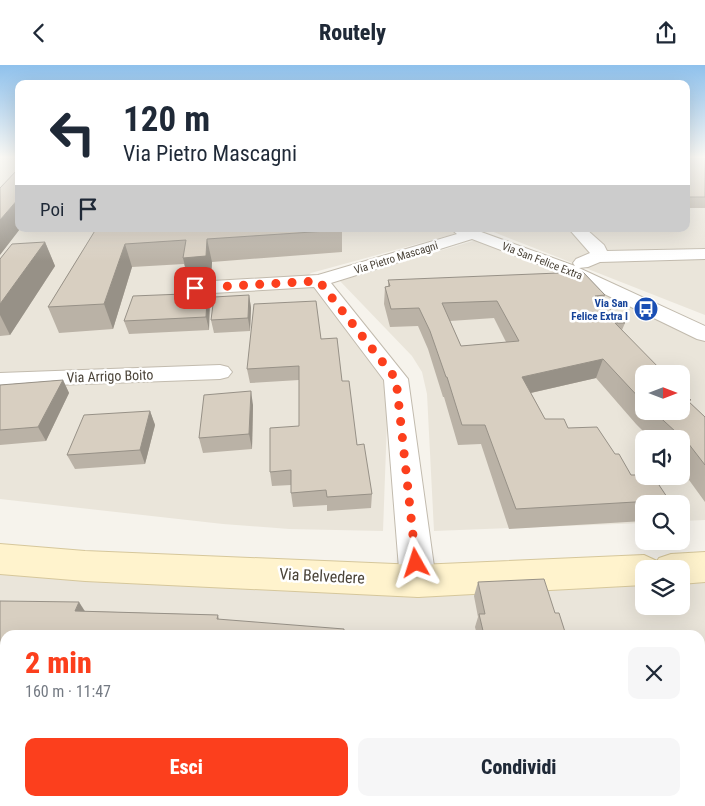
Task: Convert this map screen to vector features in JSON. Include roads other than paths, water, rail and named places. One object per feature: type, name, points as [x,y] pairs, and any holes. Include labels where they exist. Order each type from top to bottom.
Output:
[{"type":"street","name":"Via Pietro Mascagni","points":[[195,288],[319,281],[463,232]]},
{"type":"street","name":"Via San Felice Extra","points":[[469,232],[565,268],[705,334]]},
{"type":"street","points":[[580,232],[598,249],[597,257]]},
{"type":"street","points":[[565,268],[597,257],[705,253]]},
{"type":"street","points":[[319,281],[396,379],[418,581]]},
{"type":"street","name":"Via Arrigo Boito","points":[[0,380],[220,372]]},
{"type":"street","name":"Via Belvedere","points":[[0,559],[85,565],[418,581],[635,570]]},
{"type":"street","points":[[690,568],[705,567]]},
{"type":"place","name":"Via San Felice Extra I","points":[[646,309]]}]
